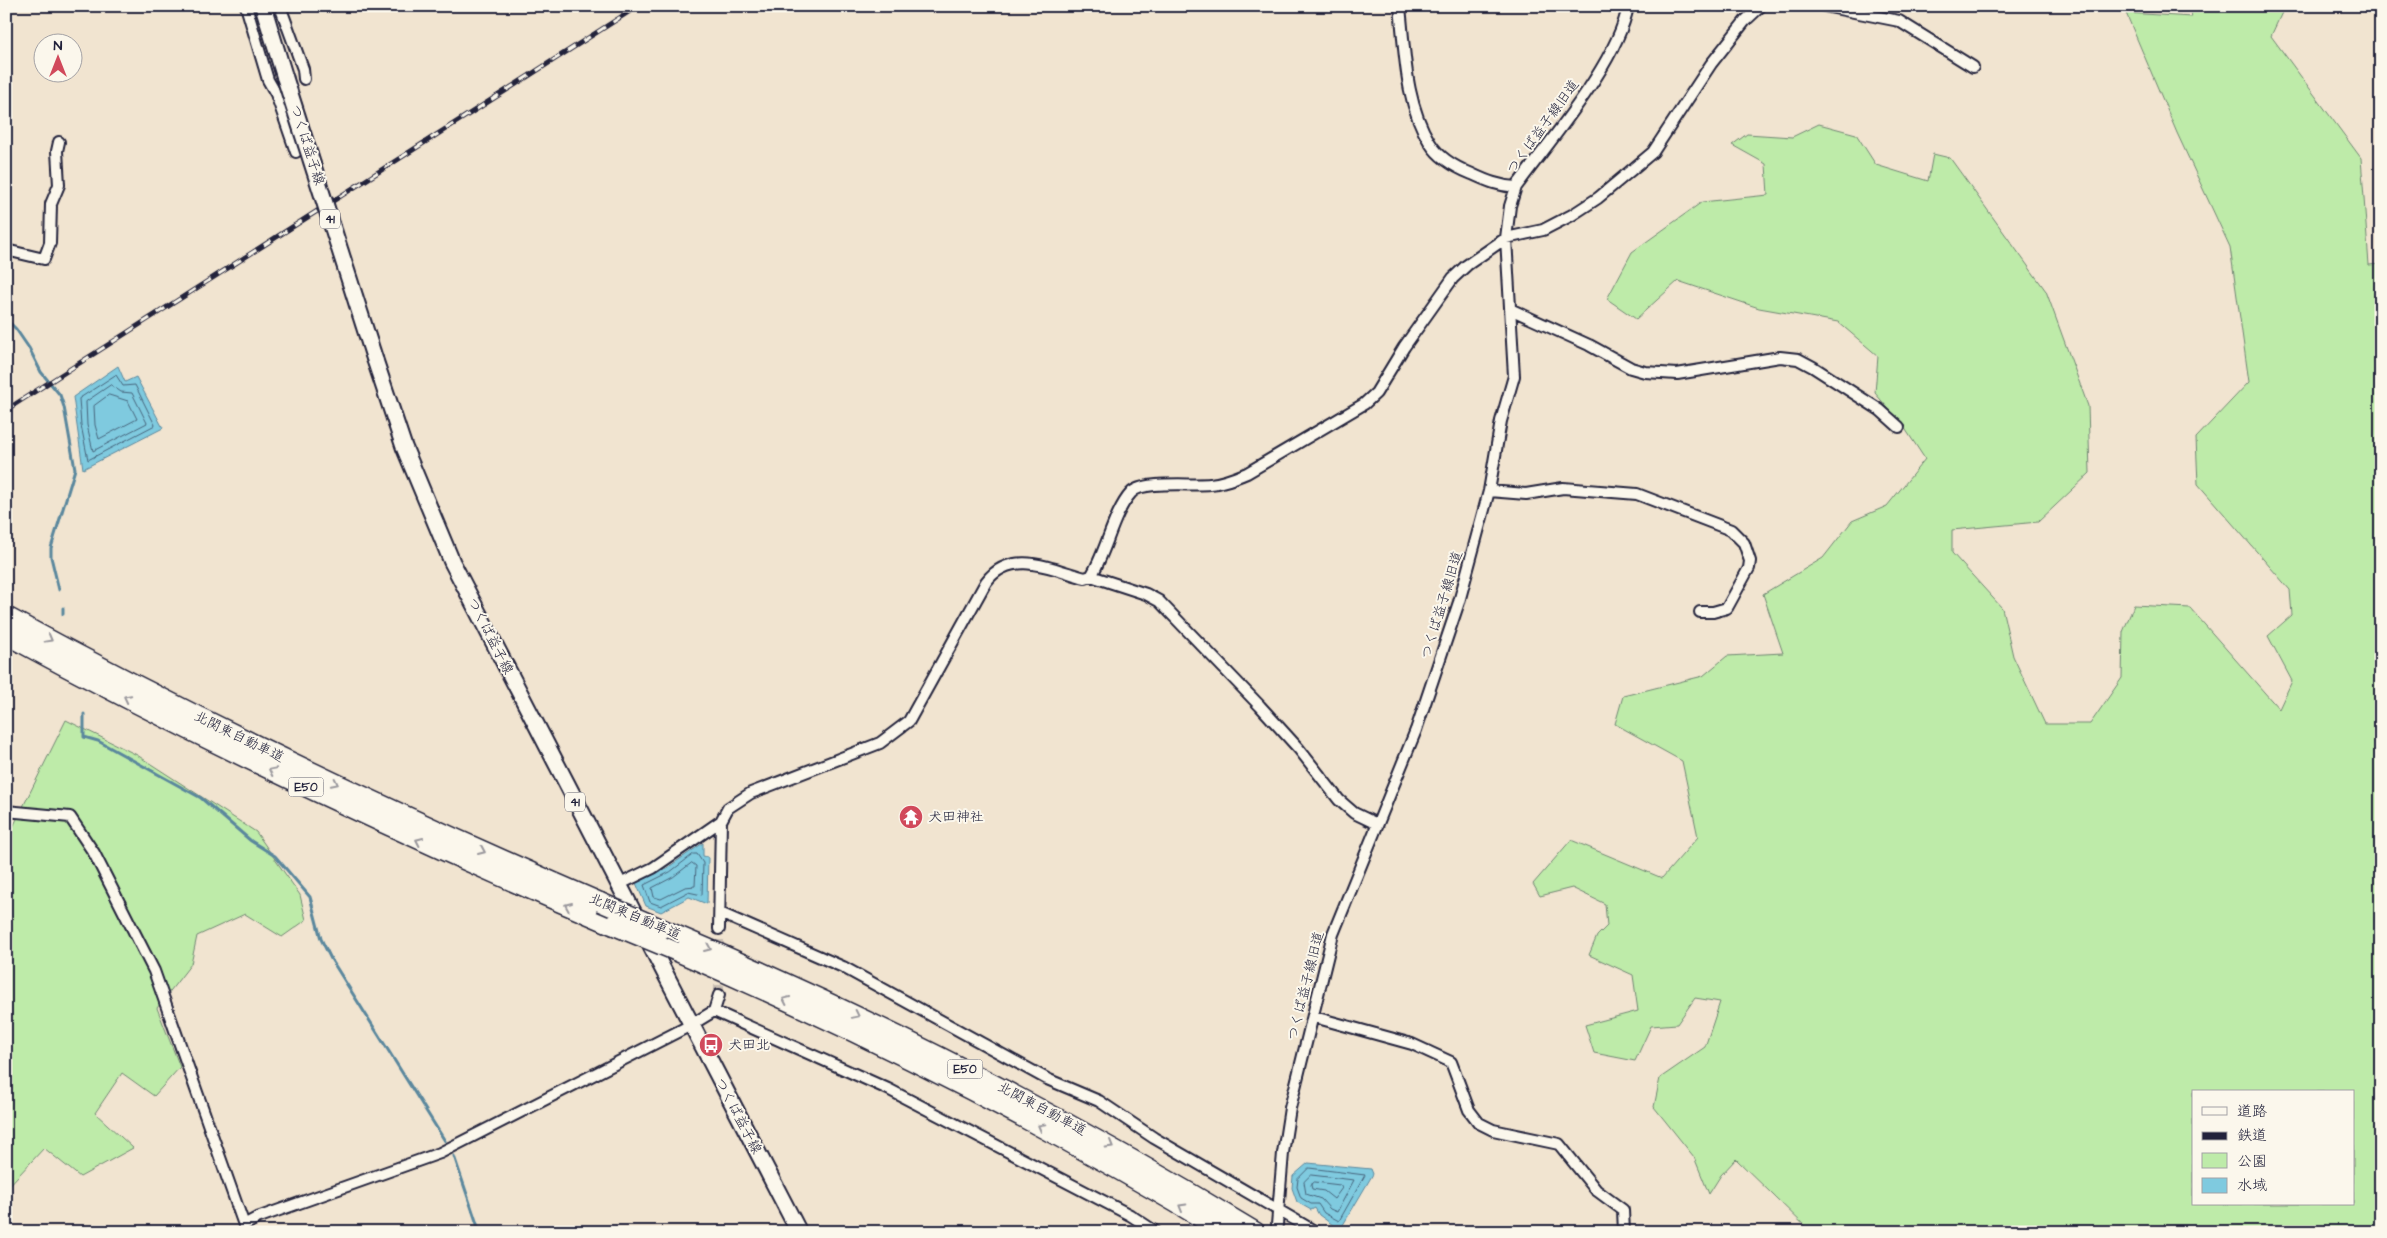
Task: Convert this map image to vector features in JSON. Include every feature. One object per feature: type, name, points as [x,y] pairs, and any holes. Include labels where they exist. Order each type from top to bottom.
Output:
[{"type":"highway","name":"北関東自動車道","points":[[6,616],[247,741],[396,812],[765,972],[957,1064],[1100,1140],[1256,1232]]},
{"type":"highway","name":"北関東自動車道","points":[[6,635],[223,747],[354,810],[476,867],[760,988],[952,1080],[1096,1156],[1224,1232]]},
{"type":"main road","name":"つくば益子線","points":[[263,6],[404,447],[439,533],[480,618],[799,1232]]},
{"type":"street","points":[[246,6],[268,80],[276,94],[296,152]]},
{"type":"street","points":[[280,6],[303,69],[304,79]]},
{"type":"street","name":"つくば益子線旧道","points":[[1277,1225],[1283,1153],[1290,1108],[1337,920],[1403,765],[1419,721],[1459,602],[1489,492],[1501,421],[1514,376],[1506,238],[1510,206],[1516,187],[1593,81],[1620,32],[1628,6]]},
{"type":"street","points":[[1091,576],[1131,492],[1144,486],[1212,484],[1231,480],[1247,473],[1357,409],[1376,393],[1404,347],[1454,278],[1467,265],[1506,238],[1544,230],[1572,215],[1598,198],[1653,152],[1711,64],[1745,21],[1761,6]]},
{"type":"street","points":[[1824,6],[1899,21],[1973,67]]},
{"type":"street","points":[[1400,7],[1406,66],[1412,100],[1430,144],[1448,161],[1465,171],[1500,186],[1516,187]]},
{"type":"street","points":[[6,250],[44,259],[50,243],[51,204],[59,185],[57,152],[59,142]]},
{"type":"street","points":[[1510,309],[1590,345],[1631,368],[1645,372],[1677,374],[1780,357],[1798,359],[1880,410],[1899,427]]},
{"type":"street","points":[[1489,492],[1526,494],[1564,488],[1637,494],[1731,530],[1744,543],[1750,561],[1750,568],[1727,608],[1713,612],[1700,612]]},
{"type":"street","points":[[618,885],[653,868],[721,821],[728,808],[752,794],[880,743],[909,721],[986,582],[999,569],[1020,562],[1034,563],[1085,578],[1091,576],[1146,594],[1159,602],[1299,749],[1339,800],[1354,813],[1377,824]]},
{"type":"street","points":[[6,811],[70,817],[94,853],[154,971],[244,1225],[257,1218],[440,1153],[691,1025],[714,1011],[718,995]]},
{"type":"street","points":[[719,929],[721,821]]},
{"type":"street","points":[[720,913],[843,968],[1047,1079],[1099,1101],[1154,1138],[1316,1232]]},
{"type":"street","points":[[714,1011],[888,1089],[1130,1215],[1156,1232]]},
{"type":"street","points":[[1314,1017],[1412,1044],[1451,1062],[1469,1110],[1479,1123],[1492,1130],[1559,1144],[1596,1190],[1623,1210],[1624,1232]]},
{"type":"green space","points":[[2189,6],[2285,6],[2271,36],[2361,158],[2369,265],[2381,264],[2381,1232],[1811,1232],[1736,1159],[1721,1175],[1709,1194],[1694,1157],[1654,1107],[1660,1078],[1705,1047],[1720,1002],[1695,998],[1677,1024],[1651,1026],[1635,1061],[1594,1053],[1585,1025],[1638,1011],[1633,975],[1589,955],[1597,936],[1607,926],[1605,904],[1572,888],[1540,896],[1533,884],[1571,840],[1662,878],[1698,837],[1682,761],[1615,724],[1623,696],[1703,676],[1727,656],[1783,653],[1763,594],[1823,558],[1852,521],[1887,506],[1925,459],[1904,427],[1875,393],[1878,356],[1838,322],[1759,308],[1678,281],[1636,319],[1607,299],[1632,252],[1702,202],[1768,195],[1766,164],[1732,145],[1747,134],[1792,137],[1819,124],[1856,134],[1876,165],[1928,181],[1933,154],[1950,158],[2046,291],[2088,406],[2090,473],[2038,522],[1952,530],[1952,553],[2002,608],[2013,656],[2045,724],[2090,724],[2122,678],[2123,632],[2134,605],[2190,608],[2279,709],[2292,681],[2268,636],[2292,615],[2290,590],[2198,484],[2196,438],[2249,382],[2230,247],[2177,133],[2126,13],[2192,17]]},
{"type":"green space","points":[[66,720],[137,755],[256,832],[300,895],[306,920],[282,937],[245,914],[197,936],[191,964],[157,1008],[180,1067],[154,1096],[122,1073],[95,1113],[133,1148],[80,1177],[44,1148],[6,1189],[6,841]]},
{"type":"water","points":[[118,366],[125,382],[136,377],[163,428],[83,469],[73,397]]},
{"type":"water","points":[[703,843],[703,856],[708,857],[707,904],[689,897],[661,912],[646,906],[636,883],[667,868]]},
{"type":"water","points":[[1308,1163],[1371,1169],[1373,1174],[1340,1230],[1319,1215],[1315,1208],[1311,1210],[1297,1202],[1292,1188],[1293,1176]]},
{"type":"waterway","points":[[6,319],[16,329],[29,348],[41,372],[60,395],[64,407],[75,469],[51,548],[51,557],[59,590]]},
{"type":"waterway","points":[[63,608],[63,614]]},
{"type":"waterway","points":[[84,714],[84,737],[98,741],[201,798],[251,841],[275,856],[310,897],[321,939],[331,959],[445,1141]]},
{"type":"waterway","points":[[454,1156],[478,1227],[482,1232]]},
{"type":"tunnel","points":[[719,929],[719,995]]},
{"type":"railway","points":[[6,410],[638,6]]},
{"type":"place","name":"犬田神社","points":[[911,817]]},
{"type":"place","name":"犬田北","points":[[711,1045]]}]
